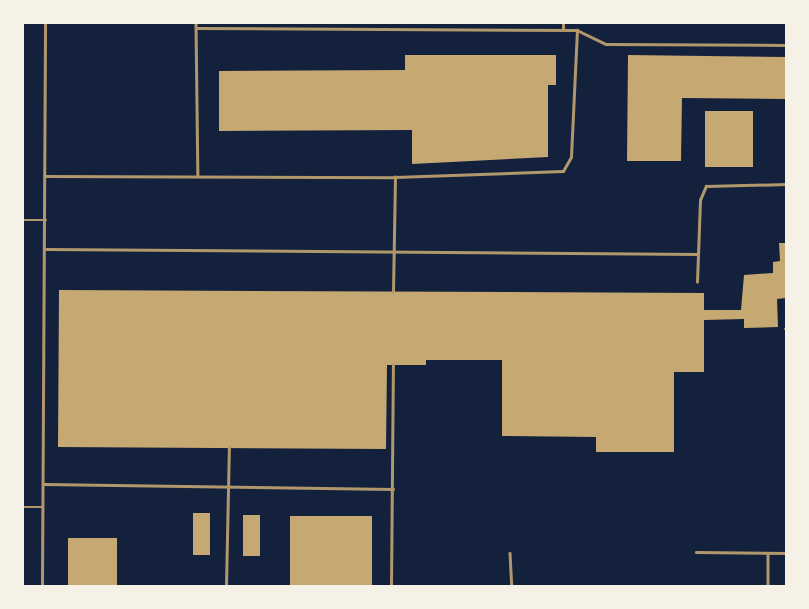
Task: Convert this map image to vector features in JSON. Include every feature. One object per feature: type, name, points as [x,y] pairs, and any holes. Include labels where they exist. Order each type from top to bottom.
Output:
[{"type":"lane","points":[[43,586],[46,23]]},
{"type":"lane","points":[[196,23],[198,176]]},
{"type":"lane","points":[[563,23],[563,30]]},
{"type":"lane","points":[[196,28],[577,30],[606,44],[786,45]]},
{"type":"lane","points":[[46,176],[496,176],[567,168],[577,30]]},
{"type":"lane","points":[[393,292],[396,177]]},
{"type":"lane","points":[[697,282],[700,200],[706,186],[786,184]]},
{"type":"lane","points":[[23,220],[46,220]]},
{"type":"lane","points":[[46,250],[698,254]]},
{"type":"lane","points":[[391,586],[393,365]]},
{"type":"lane","points":[[226,586],[229,448]]},
{"type":"lane","points":[[43,484],[393,489]]},
{"type":"lane","points":[[23,507],[43,507]]},
{"type":"lane","points":[[696,552],[786,554]]},
{"type":"lane","points":[[510,553],[512,586]]},
{"type":"lane","points":[[768,553],[768,586]]},
{"type":"building","points":[[405,55],[556,55],[556,85],[548,85],[548,157],[412,164],[412,130],[219,131],[219,71],[405,70]]},
{"type":"building","points":[[628,55],[786,57],[786,99],[682,98],[681,161],[627,161]]},
{"type":"building","points":[[705,111],[753,111],[753,167],[705,167]]},
{"type":"building","points":[[779,243],[786,243],[786,298],[777,299],[778,327],[744,328],[744,319],[704,320],[704,372],[674,372],[674,452],[596,452],[596,437],[502,436],[502,360],[426,360],[426,365],[387,365],[386,449],[58,447],[59,290],[704,293],[704,310],[741,310],[744,275],[773,273],[773,262],[780,261]]},
{"type":"building","points":[[193,513],[210,513],[210,555],[193,555]]},
{"type":"building","points":[[243,515],[260,515],[260,556],[243,556]]},
{"type":"building","points":[[290,516],[372,516],[372,586],[290,586]]},
{"type":"building","points":[[68,538],[117,538],[117,586],[68,586]]}]
